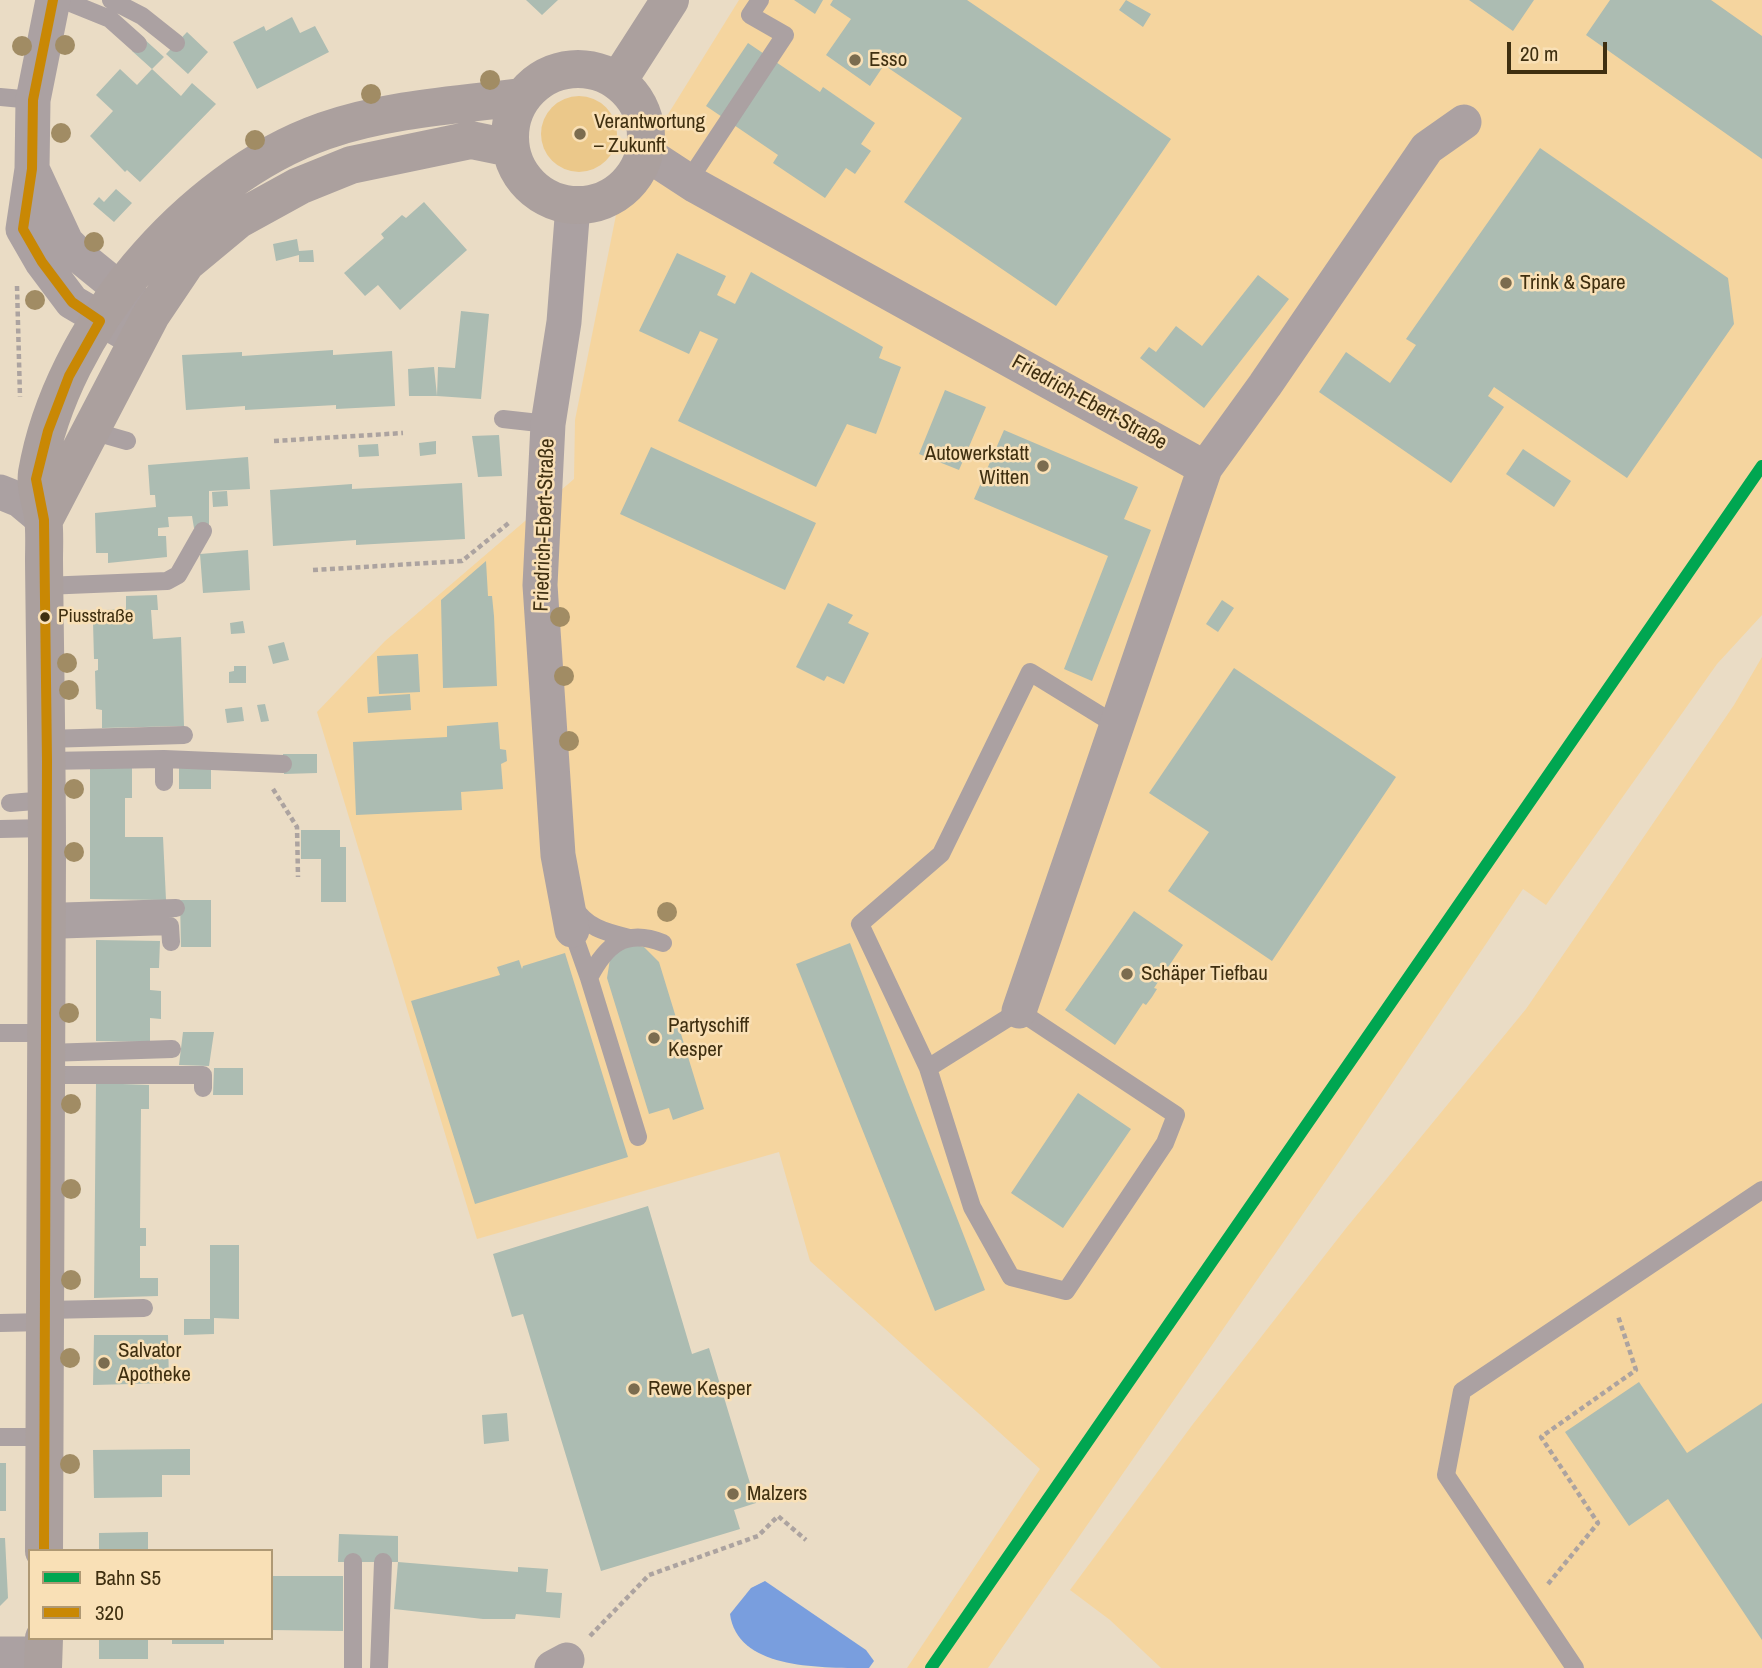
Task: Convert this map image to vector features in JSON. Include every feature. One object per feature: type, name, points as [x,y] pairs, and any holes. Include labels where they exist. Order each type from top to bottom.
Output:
[{"type":"street","points":[[53,0],[17,99],[32,169],[66,242],[110,306],[144,327]]},
{"type":"street","points":[[618,81],[670,0]]},
{"type":"street","points":[[578,68],[599,71],[618,81],[632,95],[642,113],[646,132],[644,152],[638,170],[611,197],[573,205],[551,200],[532,187],[518,170],[510,148],[510,130],[522,97],[537,81],[556,72],[578,68]]},
{"type":"street","points":[[44,1549],[47,814],[44,520],[36,478],[48,431],[69,376],[110,306],[189,213],[248,169],[319,133],[377,115],[522,97]]},
{"type":"street","points":[[1018,1011],[1205,468],[1427,148],[1464,122]]},
{"type":"street","points":[[44,520],[110,436],[144,327],[186,263],[239,219],[299,186],[351,165],[471,141],[510,148]]},
{"type":"street","name":"Friedrich-Ebert-Straße","points":[[644,152],[689,180],[1205,468]]},
{"type":"street","points":[[32,169],[23,229],[42,262],[72,302],[110,306]]},
{"type":"street","name":"Friedrich-Ebert-Straße","points":[[565,931],[565,894],[552,856],[540,585],[548,424],[564,323],[573,205]]},
{"type":"street","points":[[0,492],[20,500],[44,520]]},
{"type":"street","points":[[0,1654],[44,1653]]},
{"type":"lane","points":[[63,0],[110,19],[138,44]]},
{"type":"lane","points":[[111,0],[142,16],[176,43]]},
{"type":"lane","points":[[689,180],[785,35],[750,15],[760,0]]},
{"type":"lane","points":[[503,419],[548,424]]},
{"type":"lane","points":[[44,586],[167,580],[178,575],[203,531]]},
{"type":"lane","points":[[928,1068],[1018,1011],[1176,1115],[1166,1143],[1066,1291],[1011,1277],[972,1207],[928,1068],[860,924],[941,854],[1030,672],[1116,725]]},
{"type":"lane","points":[[46,750],[184,735]]},
{"type":"lane","points":[[46,750],[283,764]]},
{"type":"lane","points":[[164,759],[164,782]]},
{"type":"lane","points":[[10,803],[47,814]]},
{"type":"lane","points":[[0,829],[47,814]]},
{"type":"lane","points":[[565,894],[580,916],[597,930],[629,938],[651,938],[663,943]]},
{"type":"lane","points":[[46,921],[176,908]]},
{"type":"lane","points":[[46,921],[170,926],[171,942]]},
{"type":"lane","points":[[565,931],[589,978],[638,1137]]},
{"type":"lane","points":[[589,978],[608,948],[629,938]]},
{"type":"lane","points":[[0,1033],[46,1054],[203,1075],[203,1088]]},
{"type":"lane","points":[[46,1054],[172,1049]]},
{"type":"lane","points":[[1575,1668],[1446,1475],[1462,1391],[1762,1190]]},
{"type":"lane","points":[[0,1322],[144,1308]]},
{"type":"lane","points":[[0,1437],[45,1437]]},
{"type":"lane","points":[[353,1562],[354,1668]]},
{"type":"lane","points":[[379,1668],[383,1562]]},
{"type":"path","points":[[20,408],[17,282],[42,262]]},
{"type":"path","points":[[274,441],[403,433]]},
{"type":"path","points":[[313,570],[462,561],[543,495]]},
{"type":"path","points":[[256,762],[297,827],[298,877]]},
{"type":"path","points":[[1532,1604],[1598,1523],[1541,1437],[1636,1370],[1609,1292]]},
{"type":"path","points":[[560,1664],[649,1575],[758,1536],[778,1516],[806,1540]]},
{"type":"shaded area","points":[[739,0],[1762,0],[1762,615],[1717,664],[1546,905],[1523,889],[1343,1156],[988,1668],[907,1668],[1040,1469],[810,1261],[779,1152],[477,1239],[317,712],[385,641],[574,479],[575,420],[621,190]]},
{"type":"shaded area","points":[[572,96],[586,96],[600,102],[611,113],[617,134],[614,149],[606,161],[586,172],[572,172],[558,166],[547,155],[541,141],[541,127],[547,113],[558,102]]},
{"type":"shaded area","points":[[1762,657],[1762,1668],[1161,1668],[1110,1620],[1070,1590],[1193,1424],[1347,1227],[1526,1009],[1734,705]]},
{"type":"water","points":[[765,1581],[866,1650],[874,1661],[869,1668],[803,1665],[763,1655],[747,1645],[736,1632],[730,1614],[751,1588]]},
{"type":"building","points":[[526,0],[558,0],[542,15]]},
{"type":"building","points":[[794,0],[823,0],[815,14]]},
{"type":"building","points":[[833,0],[967,0],[1171,139],[1056,306],[904,202],[962,118],[884,65],[870,86],[826,55],[851,19],[830,5]]},
{"type":"building","points":[[1126,0],[1151,14],[1143,27],[1119,10]]},
{"type":"building","points":[[1469,0],[1534,0],[1513,31]]},
{"type":"building","points":[[1610,0],[1711,0],[1762,36],[1762,159],[1586,35]]},
{"type":"building","points":[[292,17],[300,33],[315,26],[329,52],[257,89],[233,42],[264,26],[266,31]]},
{"type":"building","points":[[187,32],[208,52],[188,74],[166,54]]},
{"type":"building","points":[[143,38],[164,57],[152,69],[132,51]]},
{"type":"building","name":"Esso","points":[[748,43],[820,92],[823,87],[875,123],[861,144],[871,151],[855,174],[846,168],[825,198],[773,163],[778,155],[706,106]]},
{"type":"building","points":[[120,69],[137,85],[152,69],[181,96],[192,83],[216,104],[140,182],[127,170],[125,172],[90,136],[113,111],[96,95]]},
{"type":"building","points":[[1540,148],[1728,278],[1734,324],[1627,478],[1494,387],[1488,396],[1504,407],[1451,483],[1319,392],[1346,352],[1390,383],[1416,345],[1406,339]]},
{"type":"building","points":[[116,189],[132,203],[114,222],[93,204],[99,197],[104,202]]},
{"type":"building","points":[[424,202],[467,250],[400,310],[378,285],[365,296],[344,273],[384,238],[381,234],[402,215],[406,218]]},
{"type":"building","points":[[297,239],[299,251],[313,250],[314,262],[299,262],[299,255],[276,261],[273,244]]},
{"type":"building","points":[[677,253],[726,276],[717,295],[735,304],[751,272],[883,347],[879,358],[901,367],[876,434],[847,424],[816,487],[678,421],[718,339],[700,331],[689,354],[639,331]]},
{"type":"building","points":[[1258,275],[1289,299],[1204,408],[1140,358],[1149,347],[1156,352],[1176,326],[1202,346]]},
{"type":"building","points":[[461,311],[489,314],[481,399],[437,396],[438,367],[455,368]]},
{"type":"building","points":[[333,350],[333,355],[392,351],[395,406],[336,409],[336,405],[245,410],[245,406],[186,410],[182,355],[242,352],[242,356]]},
{"type":"building","points":[[434,367],[437,396],[409,396],[408,369]]},
{"type":"building","points":[[945,390],[986,407],[959,470],[919,454]]},
{"type":"building","points":[[1004,430],[1138,487],[1124,519],[1151,530],[1092,681],[1064,669],[1108,556],[974,499]]},
{"type":"building","points":[[499,435],[502,476],[478,477],[472,436]]},
{"type":"building","points":[[436,441],[436,454],[420,456],[419,443]]},
{"type":"building","points":[[378,444],[379,456],[359,457],[358,445]]},
{"type":"building","points":[[651,447],[816,523],[785,590],[620,514]]},
{"type":"building","points":[[1523,449],[1571,481],[1554,507],[1506,474]]},
{"type":"building","points":[[248,457],[250,489],[209,491],[209,527],[194,528],[192,516],[168,517],[169,527],[158,528],[158,536],[166,536],[167,557],[108,563],[108,553],[96,553],[95,513],[156,507],[155,495],[150,495],[148,465]]},
{"type":"building","points":[[462,483],[465,539],[356,545],[356,540],[273,546],[270,490],[352,484],[352,489]]},
{"type":"building","points":[[227,491],[228,506],[213,507],[212,492]]},
{"type":"building","points":[[248,550],[250,590],[203,593],[200,554]]},
{"type":"building","points":[[486,561],[488,596],[492,596],[494,616],[497,686],[443,688],[441,600]]},
{"type":"building","points":[[157,595],[158,610],[151,610],[153,639],[181,637],[184,726],[102,728],[102,710],[96,709],[95,671],[98,670],[98,659],[94,659],[93,622],[107,621],[106,610],[126,609],[126,596]]},
{"type":"building","points":[[1222,600],[1234,608],[1218,632],[1206,624]]},
{"type":"building","points":[[828,603],[853,615],[848,623],[869,633],[844,684],[827,676],[824,681],[796,667]]},
{"type":"building","points":[[243,621],[245,633],[231,634],[230,623]]},
{"type":"building","points":[[284,642],[289,660],[273,664],[268,646]]},
{"type":"building","points":[[418,654],[420,692],[379,694],[377,656]]},
{"type":"building","points":[[234,666],[246,666],[246,683],[229,683],[229,672],[234,671]]},
{"type":"building","points":[[1234,668],[1396,777],[1272,961],[1168,891],[1209,832],[1149,793]]},
{"type":"building","points":[[410,694],[411,710],[368,713],[367,697]]},
{"type":"building","points":[[265,704],[269,721],[261,722],[257,705]]},
{"type":"building","points":[[242,707],[244,721],[227,723],[225,709]]},
{"type":"building","points":[[498,722],[500,749],[506,750],[507,761],[501,764],[503,789],[461,792],[462,810],[356,815],[353,742],[447,737],[447,726]]},
{"type":"building","points":[[283,754],[317,754],[317,773],[284,774]]},
{"type":"building","points":[[90,767],[132,768],[132,798],[125,798],[125,837],[163,837],[166,900],[90,899]]},
{"type":"building","points":[[179,768],[211,768],[211,789],[179,789]]},
{"type":"building","points":[[301,830],[340,830],[340,847],[346,847],[346,902],[321,902],[321,859],[301,859]]},
{"type":"building","points":[[180,900],[211,900],[211,947],[181,947]]},
{"type":"building","name":"Schäper Tiefbau","points":[[1134,911],[1183,945],[1154,988],[1157,989],[1152,997],[1146,1005],[1143,1003],[1115,1045],[1065,1010]]},
{"type":"building","points":[[96,940],[160,941],[159,968],[150,968],[150,990],[161,991],[161,1019],[150,1018],[150,1042],[96,1041]]},
{"type":"building","points":[[850,943],[985,1290],[935,1311],[796,964]]},
{"type":"building","name":"Partyschiff Kesper","points":[[635,945],[644,947],[659,962],[704,1109],[673,1120],[669,1108],[649,1114],[607,978],[610,959],[616,951]]},
{"type":"building","points":[[565,953],[628,1157],[475,1204],[411,1001],[500,975],[497,967],[519,960],[522,969],[523,966]]},
{"type":"building","points":[[183,1032],[214,1032],[209,1066],[179,1065]]},
{"type":"building","points":[[214,1068],[243,1068],[243,1095],[213,1095]]},
{"type":"building","points":[[96,1083],[149,1085],[149,1109],[141,1109],[140,1228],[146,1228],[146,1246],[140,1246],[140,1278],[158,1278],[158,1296],[94,1298]]},
{"type":"building","points":[[1078,1093],[1131,1129],[1063,1228],[1011,1193]]},
{"type":"building","name":"Rewe Kesper","points":[[648,1206],[692,1354],[709,1348],[756,1503],[734,1510],[740,1529],[601,1571],[523,1314],[512,1317],[493,1254]]},
{"type":"building","points":[[210,1245],[239,1245],[239,1319],[214,1318],[214,1334],[184,1335],[184,1319],[210,1319]]},
{"type":"building","points":[[94,1335],[168,1335],[169,1383],[93,1385]]},
{"type":"building","points":[[1639,1382],[1687,1453],[1762,1403],[1762,1640],[1668,1499],[1629,1526],[1565,1432]]},
{"type":"building","points":[[507,1413],[509,1441],[484,1444],[482,1415]]},
{"type":"building","points":[[190,1449],[190,1475],[162,1475],[162,1497],[94,1498],[93,1450]]},
{"type":"building","points":[[0,1463],[6,1463],[6,1511],[0,1511]]},
{"type":"building","points":[[148,1532],[148,1549],[99,1549],[99,1533]]},
{"type":"building","points":[[339,1534],[398,1536],[398,1562],[338,1562]]},
{"type":"building","points":[[0,1538],[5,1538],[8,1598],[0,1606]]},
{"type":"building","points":[[398,1562],[518,1572],[518,1567],[548,1569],[546,1592],[562,1593],[560,1618],[516,1614],[515,1619],[483,1619],[394,1609]]},
{"type":"building","points":[[273,1576],[343,1576],[343,1631],[273,1630]]},
{"type":"building","points":[[99,1640],[148,1640],[148,1659],[99,1659]]},
{"type":"building","points":[[172,1640],[224,1640],[224,1644],[172,1644]]},
{"type":"rail line","name":"S5","points":[[931,1668],[1762,466]]},
{"type":"transit line","name":"320","points":[[53,0],[33,100],[32,169],[23,229],[42,262],[72,302],[100,321]]},
{"type":"transit line","name":"320","points":[[44,1549],[47,761],[44,520],[36,479],[48,431],[69,376],[100,321]]},
{"type":"place","name":"Esso","points":[[855,60]]},
{"type":"place","name":"Verantwortung – Zukunft","points":[[580,134]]},
{"type":"place","name":"Trink & Spare","points":[[1506,283]]},
{"type":"place","name":"Autowerkstatt Witten","points":[[1043,466]]},
{"type":"place","name":"Piusstraße","points":[[45,617]]},
{"type":"place","name":"Schäper Tiefbau","points":[[1127,974]]},
{"type":"place","name":"Partyschiff Kesper","points":[[654,1038]]},
{"type":"place","name":"Salvator Apotheke","points":[[104,1363]]},
{"type":"place","name":"Rewe Kesper","points":[[634,1389]]},
{"type":"place","name":"Malzers","points":[[733,1494]]}]
